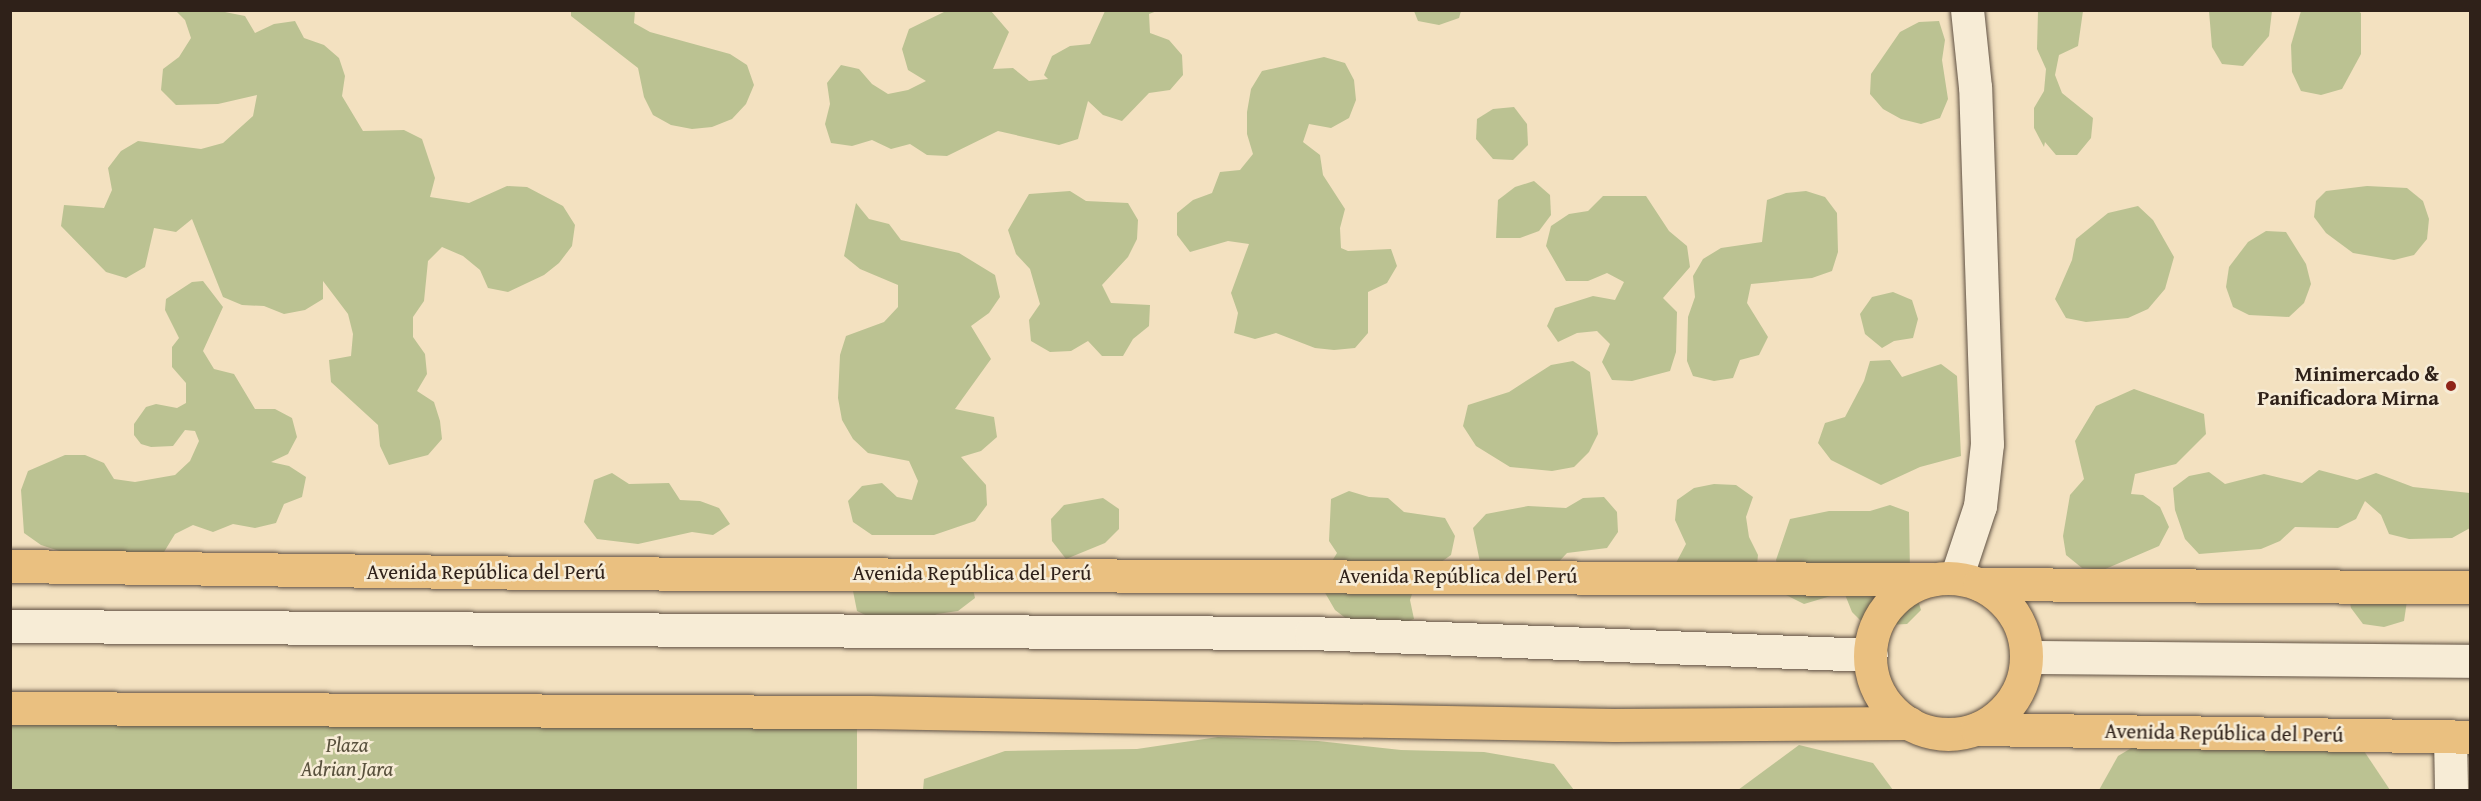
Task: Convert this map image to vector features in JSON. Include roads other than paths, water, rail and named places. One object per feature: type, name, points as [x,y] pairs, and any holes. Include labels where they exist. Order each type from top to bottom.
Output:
[{"type":"highway","name":"Avenida República del Perú","points":[[10,566],[543,573],[1956,581],[2470,587]]},
{"type":"highway","points":[[1956,581],[1998,596],[2013,614],[2023,634],[2026,657],[2022,680],[2013,700],[1997,717],[1977,729],[1954,734],[1930,732],[1909,723],[1890,709],[1877,688],[1871,655],[1878,620],[1892,601],[1911,586],[1956,581]]},
{"type":"highway","points":[[10,708],[868,712],[1614,725],[1909,723]]},
{"type":"highway","name":"Avenida República del Perú","points":[[1977,729],[2460,736]]},
{"type":"street","points":[[1956,581],[1980,506],[1986,444],[1975,87],[1967,10]]},
{"type":"street","points":[[10,626],[1311,633],[1871,655]]},
{"type":"street","points":[[2026,657],[2470,661]]},
{"type":"street","points":[[2451,790],[2460,736]]},
{"type":"place","name":"Minimercado & Panificadora Mirna","points":[[2451,386]]},
{"type":"park label","name":"Plaza Adrian Jara","points":[[347,757]]}]
